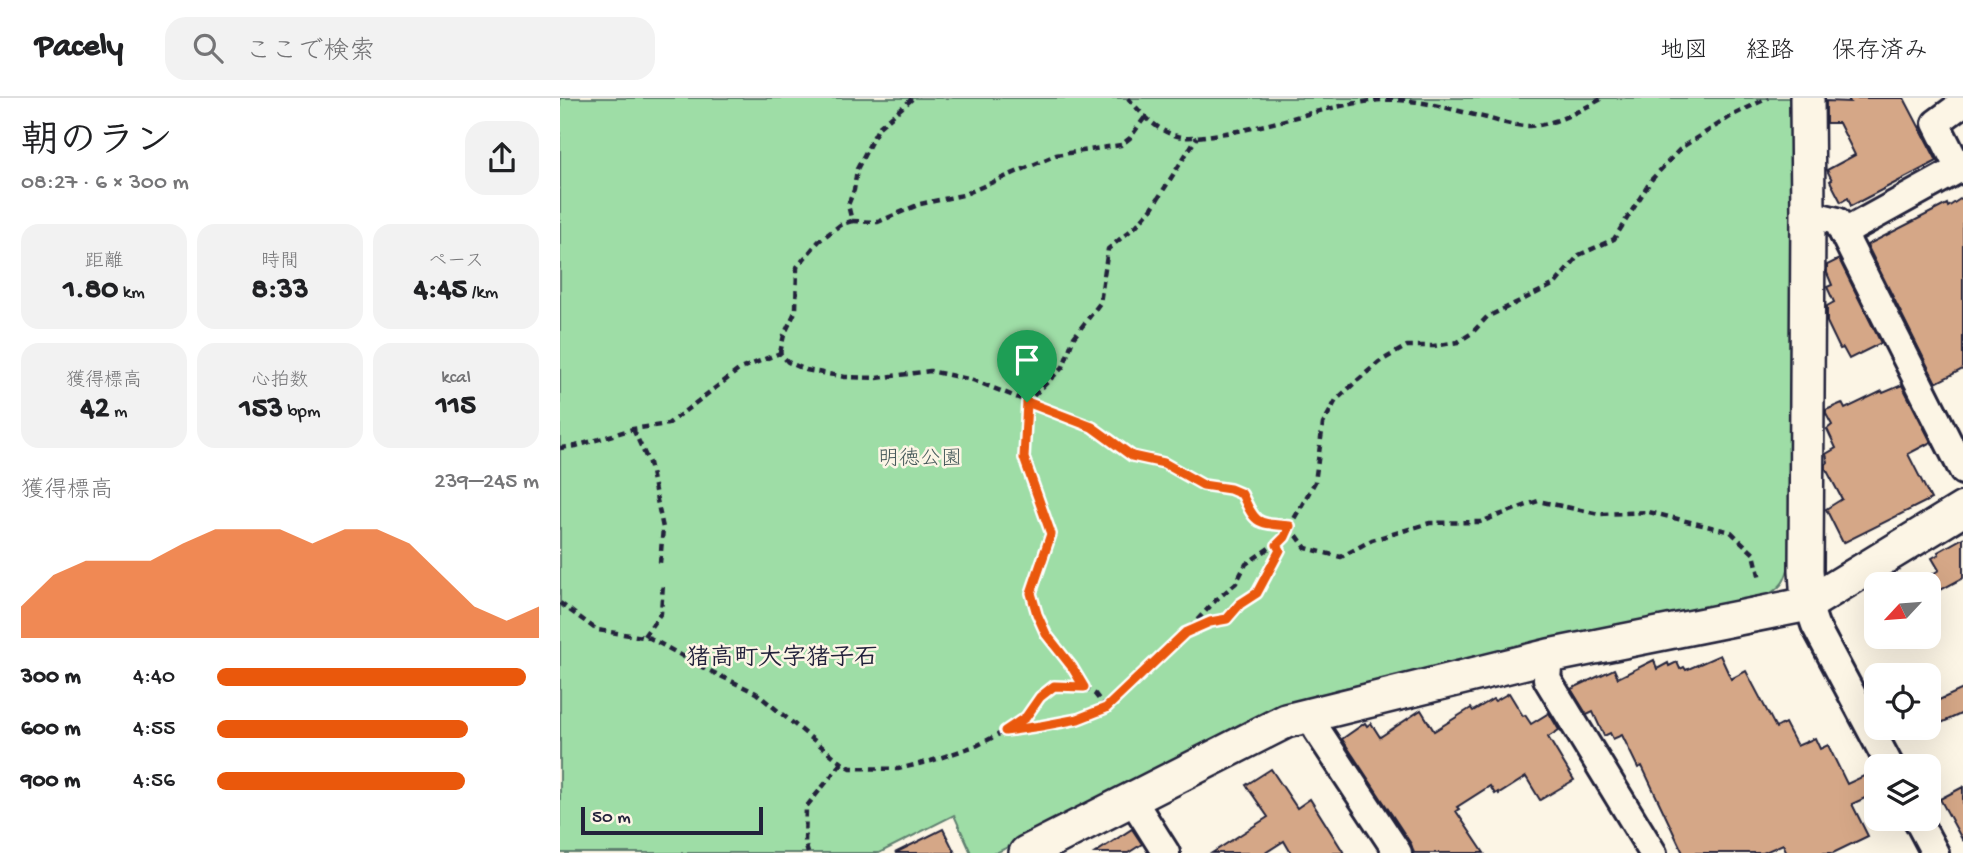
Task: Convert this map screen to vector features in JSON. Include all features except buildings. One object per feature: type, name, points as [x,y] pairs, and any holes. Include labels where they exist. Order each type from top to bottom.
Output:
[{"type":"street","points":[[1807,98],[1805,570],[1808,604],[1815,625],[1884,754]]},
{"type":"street","points":[[1843,233],[1959,169],[1936,123],[1963,103]]},
{"type":"street","points":[[1808,214],[1837,221],[1963,471]]},
{"type":"street","points":[[1026,853],[1286,721],[1549,656],[1808,604],[1963,509]]},
{"type":"street","points":[[1549,656],[1547,679],[1653,853]]},
{"type":"street","points":[[1311,714],[1317,730],[1398,853]]},
{"type":"street","points":[[1132,799],[1166,853]]},
{"type":"street","points":[[1923,831],[1935,853]]},
{"type":"path","points":[[1128,98],[1151,123],[1181,137],[1240,131],[1335,107],[1383,100],[1419,102],[1504,123],[1539,125],[1568,116],[1603,98]]},
{"type":"path","points":[[1005,731],[1078,719],[1106,708],[1236,583],[1246,564],[1285,537],[1315,482],[1324,424],[1336,400],[1357,380],[1379,362],[1407,346],[1434,346],[1458,342],[1472,333],[1487,317],[1555,284],[1579,255],[1614,239],[1652,179],[1682,147],[1735,114],[1768,98]]},
{"type":"path","points":[[852,221],[848,205],[854,190],[857,169],[879,127],[912,99]]},
{"type":"path","points":[[780,353],[784,335],[796,310],[797,267],[819,241],[840,225],[852,221],[878,222],[920,204],[963,195],[1056,155],[1121,145],[1130,138],[1145,117]]},
{"type":"path","points":[[1106,708],[1095,694],[1084,687],[1046,634],[1031,593],[1051,534],[1024,458],[1027,402],[1063,367],[1074,337],[1100,303],[1108,249],[1136,226],[1152,208],[1197,137]]},
{"type":"path","points":[[780,353],[788,362],[806,370],[845,377],[877,378],[930,371],[973,380],[1092,427],[1132,456],[1164,463],[1203,485],[1230,489],[1242,494],[1253,518],[1261,523],[1290,526],[1306,548],[1340,557],[1372,540],[1430,523],[1480,522],[1538,502],[1599,514],[1649,512],[1731,532],[1754,554],[1760,579]]},
{"type":"path","points":[[560,448],[633,429],[668,424],[740,369],[780,353]]},
{"type":"path","points":[[633,429],[649,463],[663,528],[660,563]]},
{"type":"path","points":[[1185,633],[1210,622],[1227,619],[1240,604],[1257,593],[1280,550],[1277,545]]},
{"type":"path","points":[[644,637],[661,613],[663,583]]},
{"type":"path","points":[[560,603],[597,630],[650,638],[756,693],[851,768],[898,769],[978,745],[1026,717],[1040,697],[1054,686],[1084,687]]},
{"type":"path","points":[[808,853],[805,843],[806,807],[842,762]]},
{"type":"green space","name":"明徳公園","points":[[560,98],[1794,98],[1791,559],[1785,578],[1780,586],[1763,598],[1335,690],[1267,716],[996,853],[971,853],[954,815],[879,853],[560,853]]},
{"type":"district","name":"猪高町大字猪子石","points":[[782,656]]},
{"type":"route","points":[[1027,402],[1092,427],[1132,456],[1164,463],[1203,485],[1230,489],[1242,494],[1253,518],[1261,523],[1290,526],[1277,545],[1280,550],[1257,593],[1240,604],[1227,619],[1210,622],[1185,633],[1106,708],[1078,719],[1005,731],[1026,717],[1040,697],[1054,686],[1084,687],[1046,634],[1031,593],[1051,534],[1024,458],[1027,402]]}]
